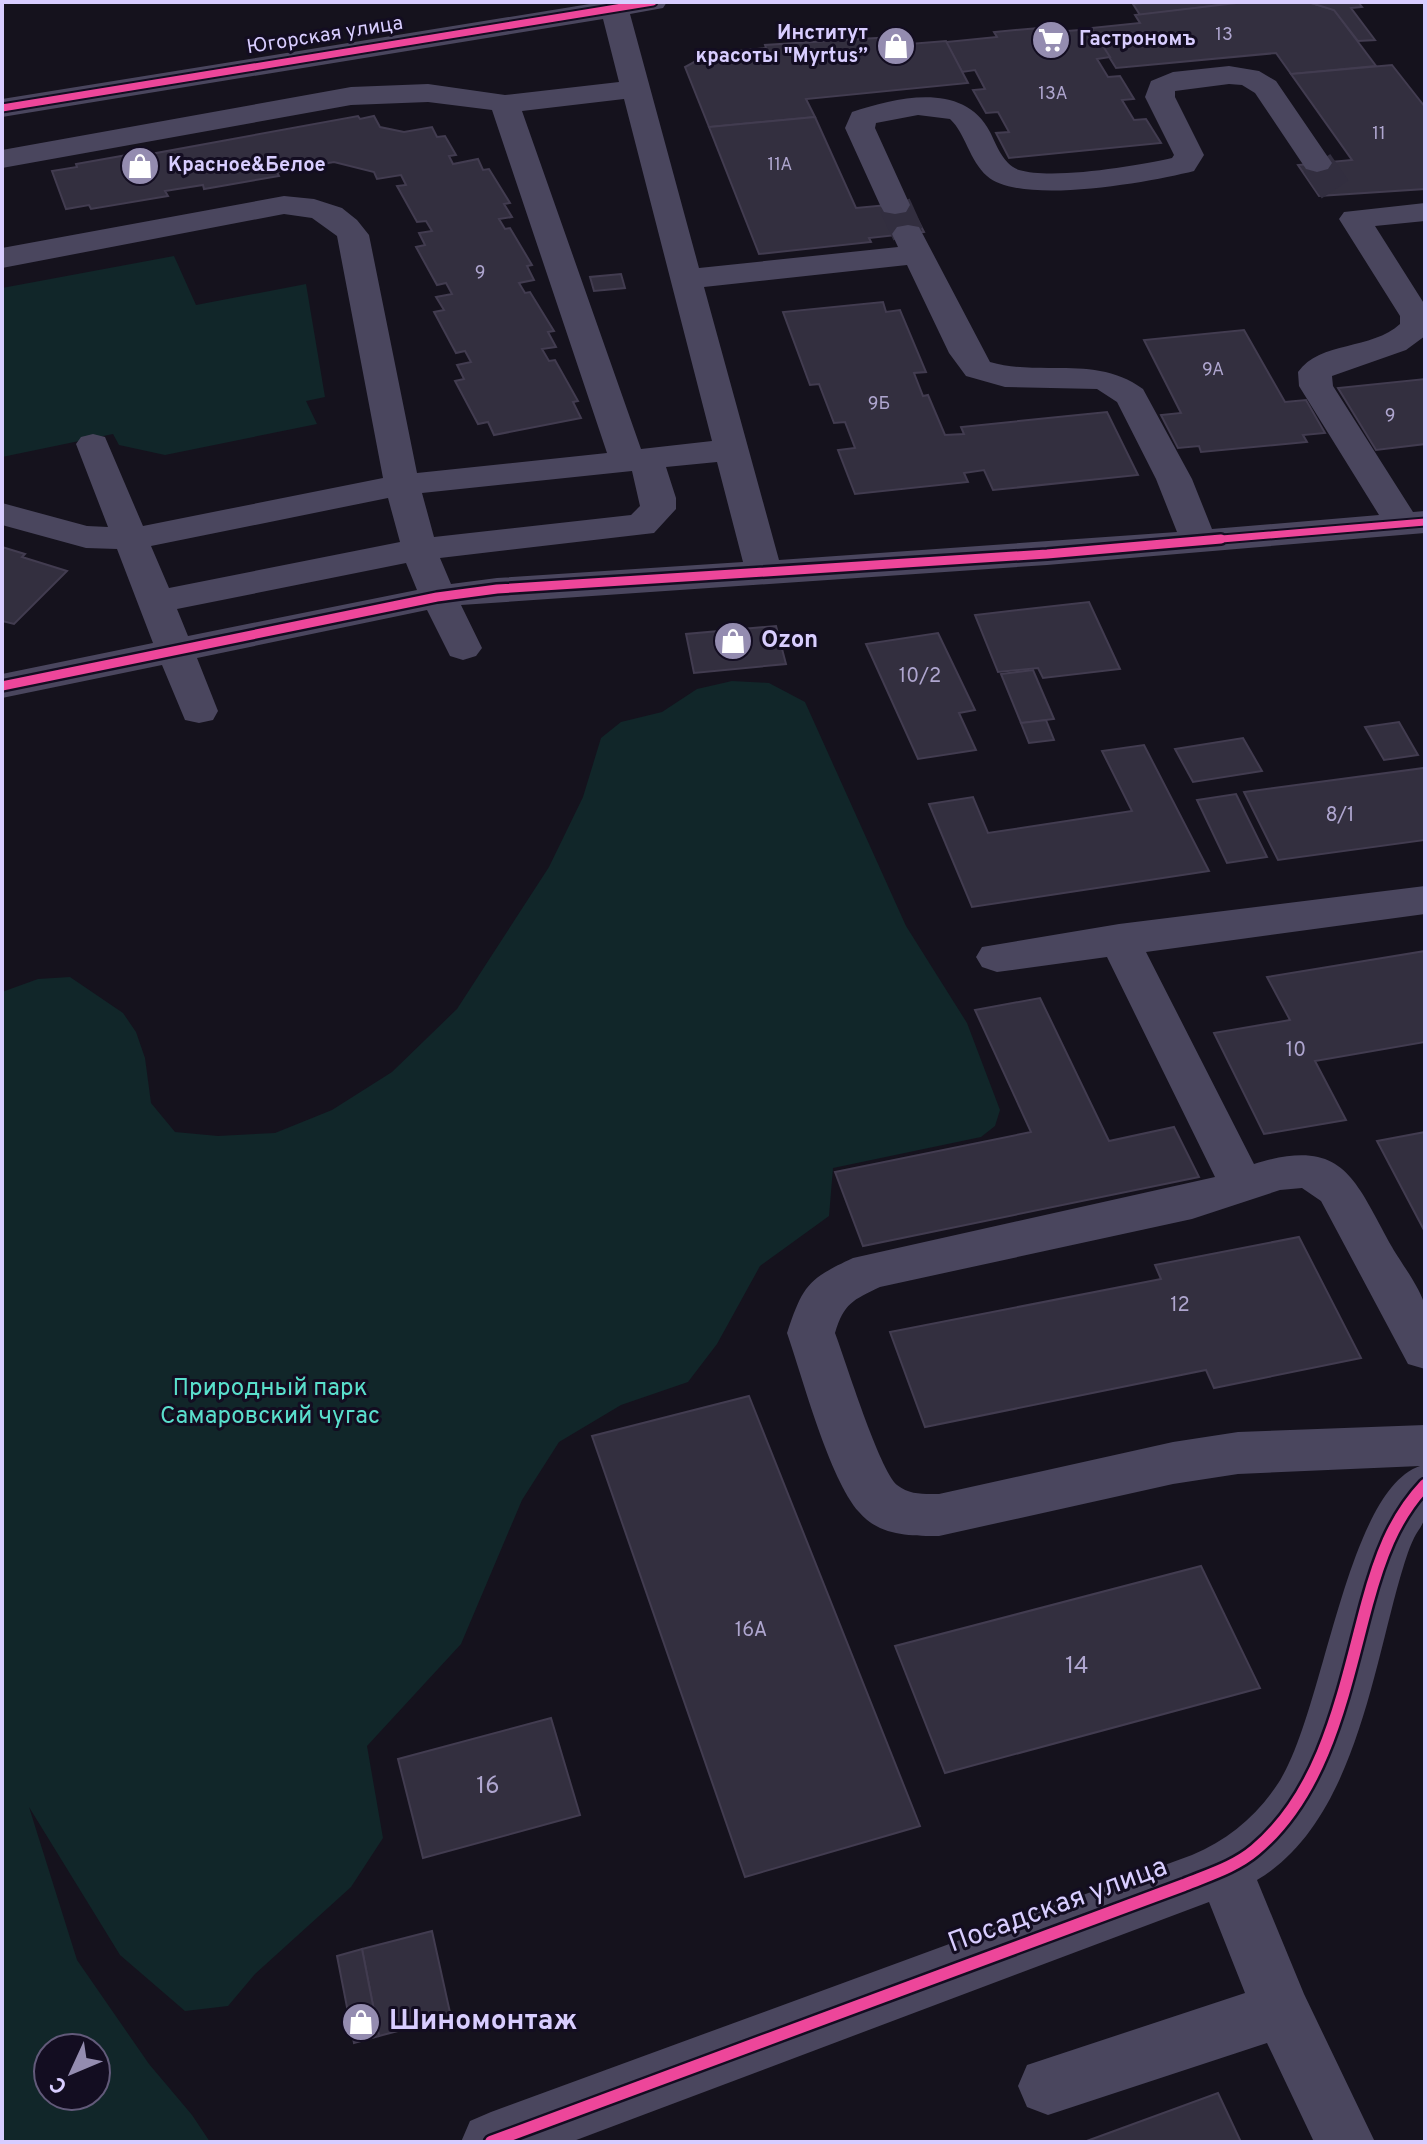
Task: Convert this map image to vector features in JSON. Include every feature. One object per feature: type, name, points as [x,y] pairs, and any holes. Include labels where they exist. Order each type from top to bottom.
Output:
[{"type":"street","name":"Югорская улица","points":[[2,108],[653,2]]},
{"type":"street","points":[[614,8],[764,573]]},
{"type":"street","points":[[895,205],[860,128],[862,118],[936,106],[956,109],[966,116],[992,165],[1007,177],[1034,182],[1161,171],[1183,165],[1189,155],[1160,97],[1161,87],[1173,81],[1229,75],[1249,77],[1266,87],[1317,163]]},
{"type":"street","points":[[2,159],[351,96],[391,92],[436,93],[505,104],[637,89]]},
{"type":"street","points":[[156,602],[421,549],[641,525],[658,509],[658,498],[636,460],[505,104]]},
{"type":"street","points":[[5,250],[284,205],[319,207],[343,220],[353,235],[402,485],[437,597],[463,648]]},
{"type":"street","points":[[1413,523],[1316,386],[1315,372],[1327,363],[1401,341],[1416,327],[1416,316],[1346,207],[1425,212]]},
{"type":"street","points":[[685,279],[913,244],[966,353],[978,369],[1005,377],[1104,380],[1131,396],[1174,479],[1199,542]]},
{"type":"street","points":[[93,444],[199,711]]},
{"type":"street","points":[[2,514],[86,537],[131,539],[402,485],[729,450]]},
{"type":"street","points":[[2,686],[437,597],[585,581],[764,573],[1199,542],[1413,523]]},
{"type":"street","points":[[997,957],[1425,900]]},
{"type":"street","points":[[1119,939],[1242,1186]]},
{"type":"street","points":[[1425,1350],[1337,1189],[1325,1178],[1309,1171],[1287,1170],[1217,1196],[870,1271],[834,1288],[819,1308],[811,1333],[860,1469],[877,1498],[903,1515],[939,1515],[1173,1463],[1238,1453],[1425,1445]]},
{"type":"street","name":"Посадская улица","points":[[491,2142],[1224,1869],[1256,1849],[1285,1818],[1313,1774],[1331,1729],[1384,1542],[1408,1501],[1425,1485]]},
{"type":"street","points":[[1224,1869],[1281,2010],[1345,2142]]},
{"type":"street","points":[[1048,2086],[1281,2010]]},
{"type":"green space","points":[[174,256],[196,305],[306,284],[325,397],[306,401],[317,424],[165,455],[119,445],[113,434],[2,457],[2,288]]},
{"type":"green space","name":"Природный парк Самаровский чугас","points":[[732,681],[769,683],[805,702],[906,926],[967,1023],[1000,1110],[995,1126],[981,1137],[833,1168],[829,1216],[760,1266],[717,1344],[688,1382],[621,1405],[559,1442],[522,1500],[461,1644],[367,1746],[383,1838],[351,1887],[255,1974],[228,2006],[185,2011],[120,1955],[29,1807],[77,1960],[149,2064],[192,2115],[210,2142],[2,2142],[2,992],[38,979],[70,977],[123,1013],[136,1032],[145,1058],[151,1103],[175,1132],[218,1136],[275,1133],[332,1110],[392,1072],[457,1009],[549,867],[583,797],[601,738],[621,722],[662,712],[697,689]]},
{"type":"building","points":[[1245,2],[1140,15],[1133,4]]},
{"type":"building","points":[[1245,2],[1308,2],[1334,10],[1376,66],[1291,74],[1276,53],[1116,68],[1091,28],[1140,23],[1135,15]]},
{"type":"building","points":[[1308,2],[1358,2],[1362,7],[1351,8],[1375,40],[1358,41],[1334,10]]},
{"type":"building","points":[[1039,28],[1042,33],[1092,29],[1110,57],[1097,59],[1108,77],[1120,76],[1134,99],[1122,100],[1134,120],[1146,119],[1161,143],[1009,158],[996,133],[1009,132],[998,112],[986,113],[973,90],[985,89],[975,70],[962,72],[946,42],[997,37],[994,32]]},
{"type":"building","points":[[892,37],[897,45],[946,41],[968,83],[806,99],[815,117],[709,127],[685,67],[709,54],[766,48],[765,45]]},
{"type":"building","points":[[1392,65],[1425,107],[1425,189],[1319,196],[1298,165],[1352,160],[1291,74]]},
{"type":"building","points":[[358,116],[360,119],[374,116],[380,127],[404,132],[432,127],[437,137],[445,136],[456,155],[449,156],[453,164],[478,159],[483,170],[489,169],[510,203],[504,204],[512,217],[499,219],[505,229],[510,228],[532,265],[527,266],[534,280],[519,283],[525,293],[530,292],[554,331],[548,332],[556,347],[542,349],[549,361],[555,360],[578,401],[573,402],[581,418],[494,435],[488,422],[478,424],[455,381],[464,379],[457,365],[471,362],[465,351],[456,353],[434,312],[444,310],[436,297],[452,294],[446,283],[437,285],[416,247],[425,245],[419,233],[432,231],[426,221],[417,222],[397,186],[406,185],[401,175],[377,179],[374,172],[334,162],[277,172],[279,176],[204,189],[203,185],[165,191],[168,196],[91,209],[89,205],[66,209],[52,171],[77,167],[76,164],[144,152],[145,155]]},
{"type":"building","points":[[815,117],[856,208],[909,203],[924,232],[869,238],[871,242],[759,254],[709,127]]},
{"type":"building","points":[[621,274],[625,288],[594,291],[590,277]]},
{"type":"building","points":[[883,302],[886,312],[900,310],[926,372],[914,373],[923,396],[928,395],[945,435],[964,434],[961,427],[1107,412],[1138,475],[993,490],[984,470],[964,473],[968,482],[855,494],[838,450],[855,448],[845,422],[834,423],[819,384],[810,385],[783,312]]},
{"type":"building","points":[[1244,330],[1285,402],[1306,400],[1325,433],[1303,435],[1307,442],[1201,452],[1199,446],[1178,448],[1161,415],[1181,413],[1144,340]]},
{"type":"building","points":[[1425,379],[1425,444],[1376,450],[1338,388]]},
{"type":"building","points":[[2,547],[25,554],[22,557],[67,571],[14,624],[2,621]]},
{"type":"building","points":[[1089,602],[1120,669],[1043,678],[1038,668],[998,672],[975,615]]},
{"type":"building","points":[[776,626],[786,664],[694,673],[686,634]]},
{"type":"building","points":[[938,633],[975,710],[959,713],[976,750],[918,759],[866,644]]},
{"type":"building","points":[[1033,670],[1054,719],[1021,723],[1001,674]]},
{"type":"building","points":[[1046,720],[1054,740],[1029,743],[1021,723]]},
{"type":"building","points":[[1399,722],[1418,755],[1384,760],[1365,727]]},
{"type":"building","points":[[1243,738],[1262,771],[1193,782],[1175,749]]},
{"type":"building","points":[[1144,745],[1209,871],[972,907],[929,804],[973,797],[988,833],[1132,811],[1102,751]]},
{"type":"building","points":[[1424,768],[1425,840],[1278,860],[1244,792]]},
{"type":"building","points":[[1236,794],[1267,857],[1227,863],[1197,800]]},
{"type":"building","points":[[1425,951],[1425,1042],[1315,1061],[1346,1120],[1264,1134],[1214,1033],[1290,1020],[1267,977]]},
{"type":"building","points":[[1040,998],[1109,1141],[1174,1127],[1199,1177],[863,1246],[835,1172],[1031,1132],[975,1010]]},
{"type":"building","points":[[1425,1132],[1425,1232],[1377,1141]]},
{"type":"building","points":[[1299,1237],[1361,1358],[1214,1388],[1206,1370],[925,1427],[890,1332],[1161,1279],[1155,1265]]},
{"type":"building","points":[[749,1396],[920,1826],[745,1877],[592,1436]]},
{"type":"building","points":[[1201,1566],[1260,1688],[945,1773],[895,1646]]},
{"type":"building","points":[[551,1718],[580,1815],[423,1858],[398,1759]]},
{"type":"building","points":[[432,1931],[451,2017],[379,2036],[362,1949]]},
{"type":"building","points":[[362,1949],[379,2036],[354,2043],[337,1956]]},
{"type":"building","points":[[1218,2093],[1241,2142],[1084,2142]]},
{"type":"tunnel","points":[[1317,163],[1338,194]]},
{"type":"tunnel","points":[[895,205],[908,234]]},
{"type":"cycle path","points":[[2,108],[653,2]]},
{"type":"cycle path","points":[[2,686],[437,597],[497,589],[1047,554],[1425,522]]},
{"type":"cycle path","points":[[491,2142],[1184,1885],[1247,1856],[1279,1826],[1316,1767],[1341,1698],[1383,1551],[1404,1510],[1425,1485]]},
{"type":"place","name":"Гастрономъ","points":[[1051,40]]},
{"type":"place","name":"Институт красоты \"Myrtus”","points":[[896,46]]},
{"type":"place","name":"Красное&Белое","points":[[140,166]]},
{"type":"place","name":"Ozon","points":[[733,641]]},
{"type":"place","name":"Шиномонтаж","points":[[361,2022]]}]
